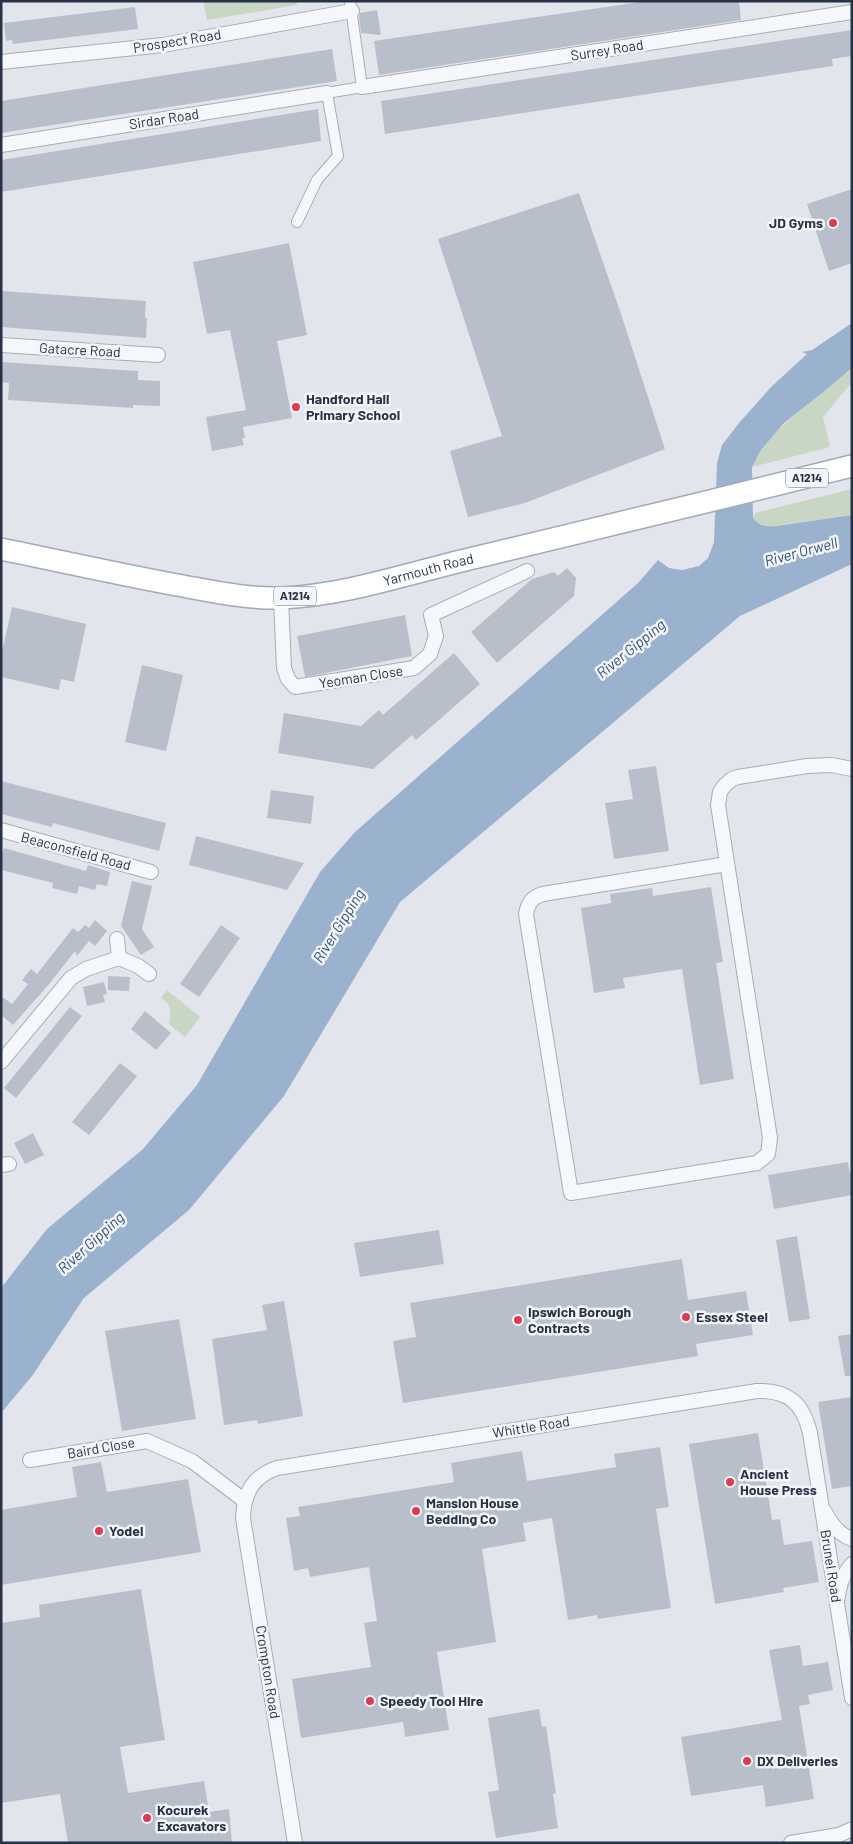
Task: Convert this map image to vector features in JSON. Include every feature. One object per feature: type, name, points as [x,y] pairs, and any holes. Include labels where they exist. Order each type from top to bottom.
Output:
[{"type":"main road","name":"Yarmouth Road","points":[[1,549],[232,595],[281,598],[379,583],[473,558],[852,466]]},
{"type":"street","name":"Prospect Road","points":[[1,62],[163,45],[351,6]]},
{"type":"street","points":[[297,222],[317,180],[338,156],[327,93],[362,87],[351,6]]},
{"type":"street","name":"Surrey Road","points":[[362,87],[852,12]]},
{"type":"street","name":"Sirdar Road","points":[[1,145],[327,93]]},
{"type":"street","name":"Gatacre Road","points":[[1,345],[158,355]]},
{"type":"street","name":"Yeoman Close","points":[[281,598],[284,668],[288,679],[295,687],[414,668],[430,654],[436,636],[432,616],[527,570]]},
{"type":"street","points":[[727,864],[543,894],[529,902],[526,914],[571,1193],[757,1163],[768,1154],[770,1138],[718,805],[720,792],[728,782],[738,777],[807,766],[831,765],[852,769]]},
{"type":"street","name":"Beaconsfield Road","points":[[1,830],[151,872]]},
{"type":"street","points":[[118,939],[120,958]]},
{"type":"street","points":[[1,1062],[71,978],[86,969],[120,958],[138,966],[149,974]]},
{"type":"street","name":"Whittle Road","points":[[245,1501],[254,1481],[262,1474],[277,1468],[758,1391],[777,1392],[790,1398],[801,1409],[806,1418],[810,1433]]},
{"type":"street","name":"Brunel Road","points":[[810,1433],[852,1698]]},
{"type":"street","name":"Baird Close","points":[[30,1460],[147,1441],[192,1461],[245,1501]]},
{"type":"street","points":[[820,1497],[832,1524],[839,1532],[852,1539]]},
{"type":"street","name":"Crompton Road","points":[[245,1501],[243,1518],[295,1843]]},
{"type":"street","points":[[837,1609],[840,1584],[844,1574],[852,1564]]},
{"type":"street","points":[[791,1843],[838,1835],[852,1830]]},
{"type":"green space","points":[[203,1],[296,1],[297,5],[207,20]]},
{"type":"green space","points":[[852,368],[852,382],[823,417],[830,447],[752,467],[767,442],[777,431]]},
{"type":"green space","points":[[852,489],[852,515],[766,527],[757,523],[753,518],[755,513]]},
{"type":"green space","points":[[167,990],[200,1017],[185,1037],[169,1024],[170,1009],[165,1000],[161,998]]},
{"type":"water","points":[[852,323],[852,368],[784,423],[761,450],[752,467],[753,518],[755,521],[763,525],[772,526],[852,515],[852,564],[740,616],[400,902],[284,1096],[189,1210],[84,1298],[32,1376],[1,1413],[1,1288],[47,1229],[143,1149],[197,1085],[320,872],[355,832],[638,583],[658,560],[669,568],[682,570],[699,566],[708,558],[714,542],[717,463],[722,445],[771,387],[807,354],[802,352],[812,350]]},
{"type":"building","points":[[647,1],[739,1],[741,20],[379,75],[374,41]]},
{"type":"building","points":[[135,7],[138,29],[13,44],[12,40],[6,41],[4,23]]},
{"type":"building","points":[[377,10],[381,35],[361,33],[360,13]]},
{"type":"building","points":[[852,30],[852,56],[832,59],[833,66],[385,134],[381,101]]},
{"type":"building","points":[[332,49],[337,81],[1,133],[1,101]]},
{"type":"building","points":[[318,109],[321,141],[1,192],[1,160]]},
{"type":"building","name":"JD Gyms","points":[[852,189],[852,263],[829,271],[807,204]]},
{"type":"building","points":[[579,193],[665,449],[525,503],[468,517],[450,451],[502,436],[438,239]]},
{"type":"building","points":[[289,243],[307,335],[277,341],[292,418],[243,427],[245,438],[242,438],[244,445],[212,451],[206,417],[246,410],[230,330],[207,334],[193,262]]},
{"type":"building","points":[[1,291],[146,301],[146,338],[1,327]]},
{"type":"building","points":[[1,362],[138,371],[138,380],[160,381],[160,406],[133,405],[133,408],[8,400],[9,383],[1,382]]},
{"type":"building","points":[[567,568],[576,578],[574,596],[497,663],[471,632],[532,579],[554,572],[558,576]]},
{"type":"building","points":[[12,607],[86,624],[74,682],[61,679],[59,690],[1,677],[1,656]]},
{"type":"building","points":[[405,615],[412,656],[305,677],[297,636]]},
{"type":"building","points":[[454,653],[480,684],[416,740],[412,735],[373,769],[278,753],[284,713],[361,726],[379,710],[383,715]]},
{"type":"building","points":[[142,665],[183,675],[166,751],[125,742]]},
{"type":"building","points":[[656,766],[669,851],[614,859],[605,803],[633,799],[628,770]]},
{"type":"building","points":[[1,781],[166,823],[159,851],[53,823],[52,827],[1,814]]},
{"type":"building","points":[[271,790],[314,796],[311,824],[267,818]]},
{"type":"building","points":[[196,836],[304,863],[287,890],[189,865]]},
{"type":"building","points":[[4,848],[86,871],[88,865],[110,872],[107,886],[97,884],[95,890],[79,886],[77,894],[52,888],[53,883],[1,870],[1,858]]},
{"type":"building","points":[[132,881],[152,886],[142,929],[154,947],[141,955],[121,926]]},
{"type":"building","points":[[711,887],[723,962],[716,963],[734,1079],[700,1085],[682,969],[623,978],[625,988],[594,993],[581,908],[611,903],[610,894],[652,888],[653,896]]},
{"type":"building","points":[[95,920],[107,931],[95,946],[89,941],[77,956],[75,951],[13,1025],[1,1015],[1,996],[12,1004],[28,984],[22,980],[31,969],[37,974],[73,928],[78,932],[85,925],[89,928]]},
{"type":"building","points":[[221,925],[240,938],[199,997],[180,984]]},
{"type":"building","points":[[108,976],[130,977],[129,991],[108,990]]},
{"type":"building","points":[[104,982],[107,994],[103,995],[105,1002],[87,1006],[83,987]]},
{"type":"building","points":[[70,1007],[82,1016],[16,1098],[4,1088]]},
{"type":"building","points":[[145,1011],[171,1033],[156,1050],[131,1029]]},
{"type":"building","points":[[120,1063],[137,1076],[89,1135],[72,1122]]},
{"type":"building","points":[[33,1133],[44,1155],[25,1164],[14,1143]]},
{"type":"building","points":[[848,1162],[850,1174],[852,1174],[852,1195],[774,1209],[768,1175]]},
{"type":"building","points":[[439,1230],[444,1264],[360,1277],[354,1243]]},
{"type":"building","points":[[797,1236],[810,1319],[789,1322],[776,1240]]},
{"type":"building","name":"Ipswich Borough Contracts","points":[[682,1259],[688,1300],[746,1291],[753,1335],[696,1344],[698,1356],[403,1403],[393,1341],[416,1337],[410,1303]]},
{"type":"building","points":[[284,1301],[303,1416],[258,1424],[257,1420],[224,1425],[212,1339],[267,1330],[262,1305]]},
{"type":"building","points":[[179,1319],[196,1419],[122,1431],[105,1331]]},
{"type":"building","points":[[852,1334],[852,1376],[845,1376],[838,1336]]},
{"type":"building","points":[[852,1397],[852,1486],[832,1489],[818,1402]]},
{"type":"building","name":"Ancient House Press","points":[[758,1433],[772,1520],[780,1519],[784,1545],[812,1541],[819,1582],[783,1588],[784,1592],[715,1604],[689,1444]]},
{"type":"building","points":[[660,1447],[669,1507],[656,1509],[671,1608],[598,1619],[597,1615],[568,1620],[552,1518],[523,1523],[526,1541],[482,1549],[496,1642],[437,1652],[449,1730],[405,1737],[403,1722],[301,1738],[292,1679],[371,1667],[364,1623],[377,1621],[369,1567],[310,1577],[308,1568],[294,1571],[286,1518],[300,1516],[298,1507],[454,1482],[451,1463],[522,1451],[527,1481],[616,1467],[614,1454]]},
{"type":"building","name":"Yodel","points":[[101,1462],[107,1492],[188,1479],[201,1552],[1,1585],[1,1510],[77,1497],[72,1467]]},
{"type":"building","points":[[141,1589],[165,1740],[120,1747],[128,1793],[204,1781],[209,1812],[229,1809],[232,1843],[68,1843],[60,1794],[1,1803],[1,1623],[40,1617],[39,1605]]},
{"type":"building","name":"DX Deliveries","points":[[800,1645],[803,1666],[828,1662],[833,1690],[808,1695],[810,1704],[799,1706],[814,1799],[766,1807],[763,1785],[691,1796],[681,1737],[782,1720],[769,1650]]},
{"type":"building","points":[[539,1709],[542,1727],[546,1726],[556,1793],[553,1794],[558,1828],[496,1838],[488,1792],[499,1790],[488,1718]]},
{"type":"place","name":"JD Gyms","points":[[833,223]]},
{"type":"place","name":"Handford Hall Primary School","points":[[296,407]]},
{"type":"place","name":"Essex Steel","points":[[686,1317]]},
{"type":"place","name":"Ipswich Borough Contracts","points":[[518,1320]]},
{"type":"place","name":"Ancient House Press","points":[[730,1482]]},
{"type":"place","name":"Mansion House Bedding Co","points":[[416,1511]]},
{"type":"place","name":"Yodel","points":[[99,1531]]},
{"type":"place","name":"Speedy Tool Hire","points":[[370,1701]]},
{"type":"place","name":"DX Deliveries","points":[[747,1761]]},
{"type":"place","name":"Kocurek Excavators","points":[[147,1818]]},
{"type":"water label","name":"River Orwell","points":[[801,552]]},
{"type":"water label","name":"River Gipping","points":[[631,649]]},
{"type":"water label","name":"River Gipping","points":[[339,926]]},
{"type":"water label","name":"River Gipping","points":[[91,1243]]}]
